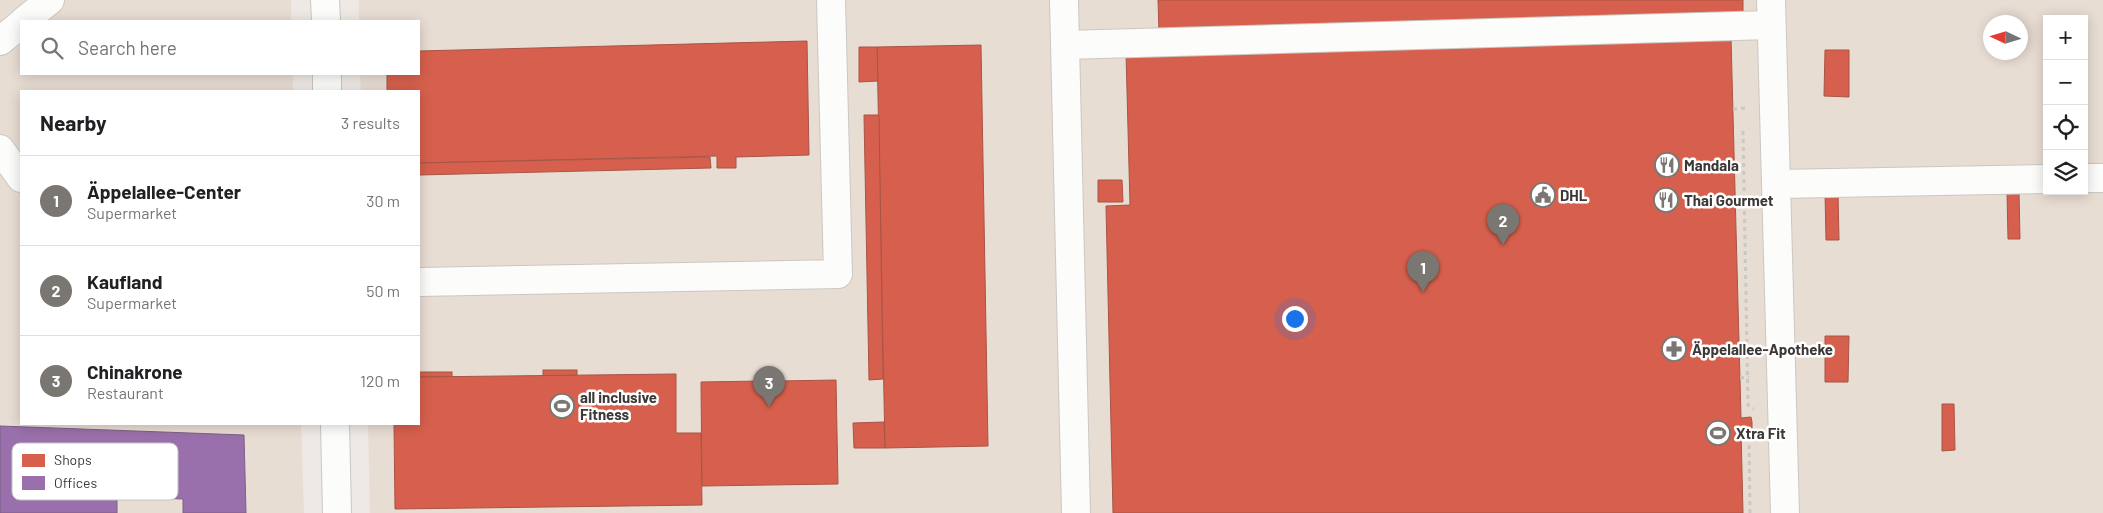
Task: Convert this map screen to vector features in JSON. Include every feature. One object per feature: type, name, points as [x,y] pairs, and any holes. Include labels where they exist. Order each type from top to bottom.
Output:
[{"type":"street","points":[[25,20],[50,0]]},
{"type":"street","points":[[325,0],[326,20]]},
{"type":"street","points":[[420,282],[838,274],[832,0]]},
{"type":"street","points":[[1064,0],[1076,513]]},
{"type":"street","points":[[1065,45],[1771,12],[1785,513]]},
{"type":"street","points":[[0,41],[20,24]]},
{"type":"street","points":[[327,75],[327,90]]},
{"type":"street","points":[[0,149],[20,177]]},
{"type":"street","points":[[2088,178],[2103,178]]},
{"type":"street","points":[[1776,184],[2043,179]]},
{"type":"street","points":[[335,425],[336,513]]},
{"type":"path","points":[[1742,99],[1743,108]]},
{"type":"path","points":[[1743,128],[1748,405],[1759,412]]},
{"type":"path","points":[[1741,438],[1749,438],[1759,432]]},
{"type":"path","points":[[1749,438],[1750,513]]},
{"type":"shaded area","points":[[0,0],[291,0],[291,20],[20,20],[20,75],[293,75],[293,90],[20,90],[20,425],[301,425],[304,513],[0,513]]},
{"type":"shaded area","points":[[359,0],[2103,0],[2103,513],[370,513],[368,425],[420,425],[420,90],[361,90],[360,75],[420,75],[420,20],[359,20]]},
{"type":"building: Shops","points":[[1158,0],[1743,0],[1743,16],[1159,32]]},
{"type":"building: Shops","points":[[1731,38],[1741,418],[1751,417],[1752,422],[1752,429],[1741,430],[1743,513],[1113,513],[1106,206],[1130,205],[1126,53]]},
{"type":"building: Shops","points":[[807,41],[809,155],[736,157],[736,168],[717,168],[717,156],[420,163],[420,90],[387,90],[387,75],[420,75],[420,51]]},
{"type":"building: Shops","points":[[981,45],[988,446],[885,448],[877,47]]},
{"type":"building: Shops","points":[[859,47],[877,47],[878,81],[859,82]]},
{"type":"building: Shops","points":[[1825,50],[1849,50],[1849,97],[1824,96]]},
{"type":"building: Shops","points":[[864,115],[879,115],[883,379],[869,380]]},
{"type":"building: Shops","points":[[710,157],[711,168],[420,175],[420,163]]},
{"type":"building: Shops","points":[[1098,180],[1122,180],[1123,202],[1098,202]]},
{"type":"building: Shops","points":[[2007,192],[2019,192],[2020,239],[2008,239]]},
{"type":"building: Shops","points":[[1825,193],[1838,193],[1839,240],[1826,240]]},
{"type":"building: Shops","points":[[1825,336],[1849,336],[1848,382],[1825,382]]},
{"type":"building: Shops","points":[[543,370],[577,370],[577,376],[543,376]]},
{"type":"building: Shops","points":[[420,372],[452,372],[452,377],[420,377]]},
{"type":"building: Shops","points":[[779,372],[779,381],[836,380],[838,484],[702,486],[701,382],[761,381],[760,373]]},
{"type":"building: Shops","points":[[676,374],[676,433],[701,433],[702,505],[395,509],[394,425],[420,425],[420,377]]},
{"type":"building: Shops","points":[[1942,404],[1954,404],[1955,450],[1942,451]]},
{"type":"building: Shops","points":[[884,422],[885,448],[854,448],[853,423]]},
{"type":"building: Offices","points":[[0,426],[244,435],[246,513],[183,513],[183,499],[178,499],[178,443],[12,443],[12,500],[117,500],[117,513],[0,513]]},
{"type":"place","name":"Mandala","points":[[1667,165]]},
{"type":"place","name":"DHL","points":[[1543,195]]},
{"type":"place","name":"Thai Gourmet","points":[[1666,200]]},
{"type":"place","name":"Kaufland","points":[[1503,245]]},
{"type":"place","name":"Äppelallee-Center","points":[[1423,292]]},
{"type":"place","name":"Äppelallee-Apotheke","points":[[1674,349]]},
{"type":"place","name":"all inclusive Fitness","points":[[562,406]]},
{"type":"place","name":"Chinakrone","points":[[769,407]]},
{"type":"place","name":"Xtra Fit","points":[[1718,433]]}]
